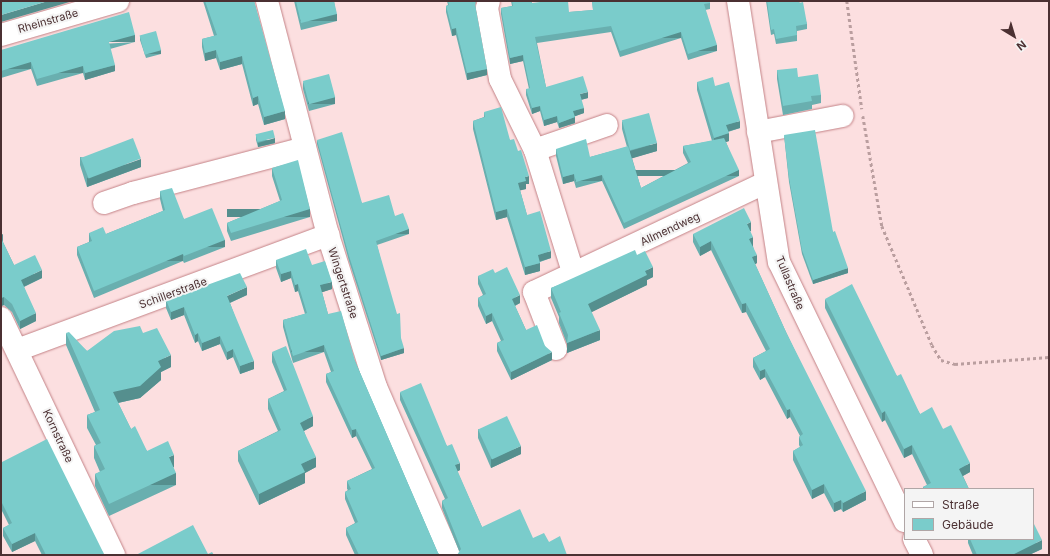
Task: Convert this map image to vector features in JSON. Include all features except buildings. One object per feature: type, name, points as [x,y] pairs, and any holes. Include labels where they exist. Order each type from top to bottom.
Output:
[{"type":"street","name":"Rheinstraße","points":[[1,34],[118,1]]},
{"type":"street","name":"Wingertstraße","points":[[267,1],[328,235],[376,387],[450,555]]},
{"type":"street","points":[[489,1],[487,8],[500,79],[535,150],[573,272]]},
{"type":"street","name":"Tullastraße","points":[[738,1],[775,245],[786,279],[904,519]]},
{"type":"street","points":[[758,132],[842,116]]},
{"type":"street","points":[[535,150],[607,125]]},
{"type":"street","points":[[104,203],[305,148]]},
{"type":"street","name":"Allmendweg","points":[[556,349],[534,292],[573,272],[680,225],[765,183]]},
{"type":"street","name":"Schillerstraße","points":[[18,350],[328,235]]},
{"type":"street","name":"Kornstraße","points":[[1,318],[18,350],[114,555]]},
{"type":"street","points":[[914,540],[922,555]]},
{"type":"path","points":[[847,1],[882,226],[932,345],[941,360],[955,364],[1049,357]]}]
